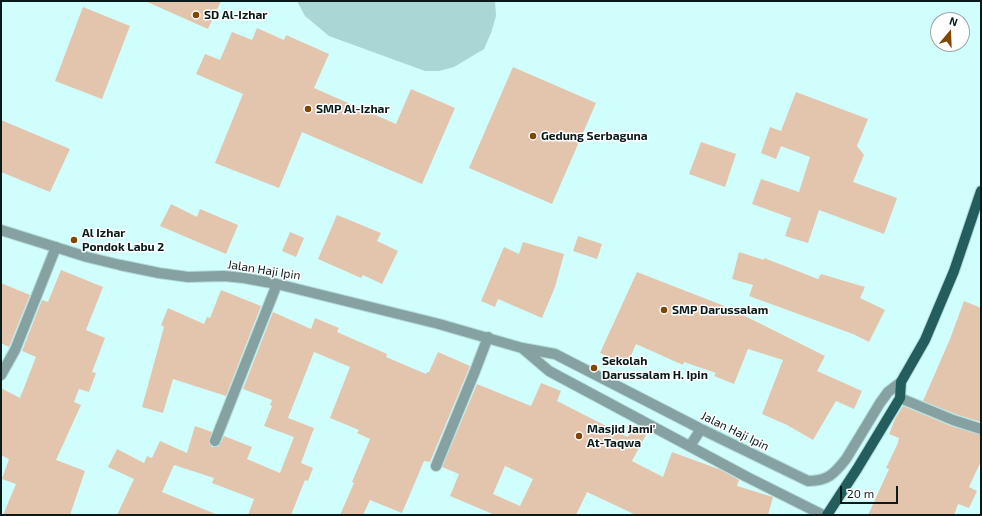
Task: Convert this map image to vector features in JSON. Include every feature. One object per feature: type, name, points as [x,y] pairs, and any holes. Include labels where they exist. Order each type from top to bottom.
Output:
[{"type":"main road","points":[[827,515],[900,398],[901,382],[925,340],[954,271],[981,191]]},
{"type":"street","name":"Jalan Haji Ipin","points":[[1,230],[87,257],[159,273],[188,277],[224,276],[277,284],[432,322],[522,348],[555,354],[701,429],[808,481],[827,478],[838,469],[846,459],[888,392],[901,382]]},
{"type":"street","points":[[1,375],[15,350],[56,247]]},
{"type":"street","points":[[215,441],[277,284]]},
{"type":"street","points":[[436,466],[488,337]]},
{"type":"street","name":"Jalan Haji Ipin","points":[[522,348],[548,371],[747,478],[823,515]]},
{"type":"street","points":[[900,398],[953,420],[981,429]]},
{"type":"street","points":[[690,446],[701,429]]},
{"type":"shaded area","points":[[297,1],[495,1],[496,16],[484,49],[454,67],[439,71],[425,71],[329,36],[305,16]]},
{"type":"building","name":"SD Al-Izhar","points":[[145,1],[221,1],[208,29]]},
{"type":"building","points":[[83,7],[130,26],[102,99],[55,81]]},
{"type":"building","points":[[257,28],[284,40],[286,35],[329,54],[314,88],[396,124],[411,89],[455,108],[422,184],[302,132],[279,188],[215,163],[243,94],[196,74],[205,54],[220,60],[232,32],[252,40]]},
{"type":"building","name":"Gedung Serbaguna","points":[[513,67],[596,103],[552,204],[469,168]]},
{"type":"building","points":[[796,92],[868,119],[857,146],[864,155],[853,182],[897,198],[884,234],[819,210],[808,243],[785,236],[791,218],[752,204],[761,179],[799,192],[810,157],[781,146],[776,159],[761,153],[770,127],[781,131]]},
{"type":"building","points":[[1,120],[70,149],[50,192],[1,172]]},
{"type":"building","points":[[701,142],[736,154],[725,187],[689,174]]},
{"type":"building","points":[[171,204],[197,217],[200,209],[238,225],[226,254],[160,226]]},
{"type":"building","points":[[337,215],[381,233],[377,241],[398,251],[382,284],[363,275],[361,278],[318,259]]},
{"type":"building","points":[[290,232],[304,238],[296,257],[282,251]]},
{"type":"building","points":[[578,236],[602,244],[597,259],[573,251]]},
{"type":"building","points":[[523,242],[564,254],[555,287],[542,318],[498,299],[495,307],[481,301],[504,247],[519,254]]},
{"type":"building","points":[[739,252],[764,260],[764,258],[818,279],[821,274],[865,287],[860,298],[885,310],[869,342],[853,334],[749,296],[753,285],[732,279]]},
{"type":"building","points":[[61,270],[103,287],[86,330],[105,338],[92,372],[96,373],[89,392],[79,389],[74,402],[81,405],[56,460],[85,471],[70,515],[3,515],[16,484],[2,479],[9,459],[1,455],[1,388],[20,398],[36,357],[22,351],[42,300],[48,302]]},
{"type":"building","points":[[637,272],[727,307],[825,356],[817,371],[862,391],[854,409],[836,401],[813,440],[787,425],[762,414],[783,360],[748,349],[734,384],[714,376],[716,373],[684,362],[683,365],[636,344],[627,365],[600,353]]},
{"type":"building","points":[[1,283],[30,295],[9,347],[1,343]]},
{"type":"building","points":[[221,290],[261,306],[226,396],[173,379],[163,413],[142,407],[164,327],[161,325],[168,308],[204,324],[207,317],[210,318]]},
{"type":"building","points":[[964,301],[981,308],[981,422],[955,414],[923,401],[950,339]]},
{"type":"building","points":[[273,312],[311,329],[315,318],[339,328],[337,332],[387,354],[386,357],[426,374],[429,372],[438,352],[470,366],[430,462],[424,461],[402,513],[370,500],[363,515],[340,515],[354,483],[352,482],[370,439],[357,433],[359,430],[330,418],[350,367],[314,352],[288,418],[314,428],[301,463],[313,468],[308,481],[305,480],[291,515],[248,515],[254,499],[212,483],[214,478],[174,465],[162,492],[218,515],[117,515],[134,479],[108,467],[117,449],[144,463],[147,456],[152,458],[160,441],[187,453],[195,426],[212,432],[209,442],[212,447],[219,446],[224,436],[252,447],[247,459],[280,473],[294,437],[264,426],[272,406],[270,405],[272,400],[243,389]]},
{"type":"building","points":[[541,383],[561,391],[557,401],[628,437],[634,425],[648,431],[632,461],[663,477],[672,452],[721,470],[739,480],[737,486],[773,497],[768,515],[636,515],[587,492],[576,515],[495,515],[450,496],[459,474],[442,467],[477,384],[531,406]],"holes":[[[505,466],[533,479],[520,506],[493,494]]]},
{"type":"building","points":[[903,406],[951,426],[981,435],[981,461],[969,487],[977,491],[969,508],[958,504],[954,515],[868,515],[889,469],[886,468],[898,443],[899,438],[889,434],[895,419]]},
{"type":"place","name":"SD Al-Izhar","points":[[196,15]]},
{"type":"place","name":"SMP Al-Izhar","points":[[308,109]]},
{"type":"place","name":"Gedung Serbaguna","points":[[533,136]]},
{"type":"place","name":"Al Izhar Pondok Labu 2","points":[[74,240]]},
{"type":"place","name":"SMP Darussalam","points":[[664,310]]},
{"type":"place","name":"Sekolah Darussalam H. Ipin","points":[[594,368]]},
{"type":"place","name":"Masjid Jami' At-Taqwa","points":[[579,436]]}]
